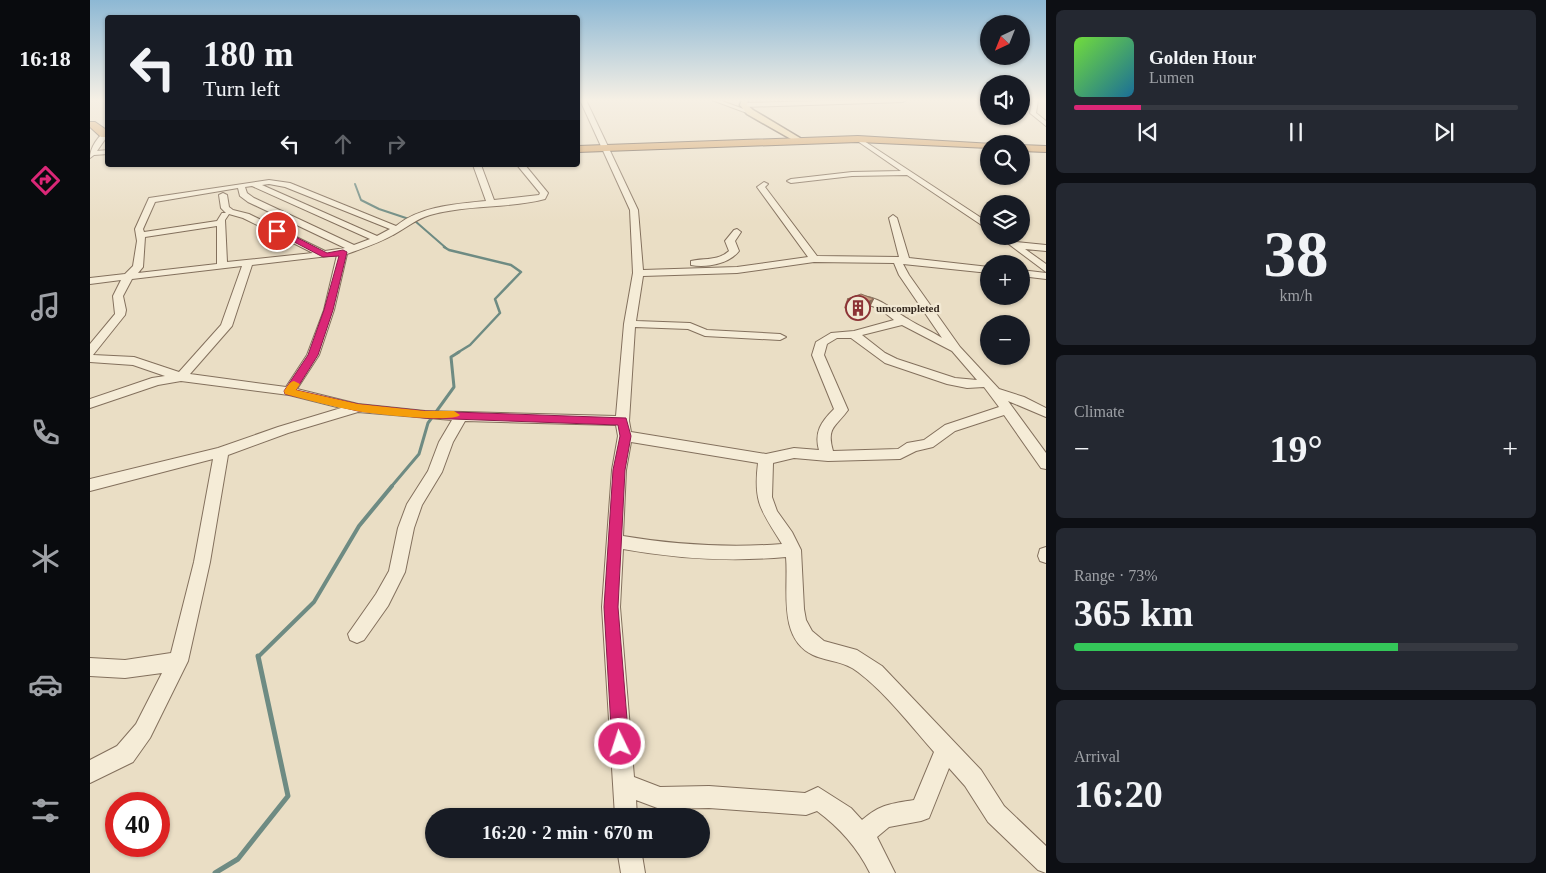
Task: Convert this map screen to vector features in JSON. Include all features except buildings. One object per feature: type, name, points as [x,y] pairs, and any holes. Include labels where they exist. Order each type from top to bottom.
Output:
[{"type":"highway","points":[[580,149],[808,141]]},
{"type":"highway","points":[[896,141],[980,145]]},
{"type":"highway","points":[[1030,148],[1046,149]]},
{"type":"street","points":[[91,154],[101,141]]},
{"type":"street","points":[[600,141],[628,193],[634,210],[638,268],[630,324],[611,607],[625,808]]},
{"type":"street","points":[[861,141],[980,222]]},
{"type":"street","points":[[91,154],[105,152]]},
{"type":"street","points":[[478,167],[491,203]]},
{"type":"street","points":[[90,281],[222,265],[326,256],[349,251],[397,229],[411,219],[459,206],[539,199],[544,195],[523,167]]},
{"type":"street","points":[[792,181],[852,174],[908,173]]},
{"type":"street","points":[[90,352],[120,315],[122,310],[118,296],[129,276],[138,267],[141,235],[139,229],[152,200],[269,182],[287,185],[397,229]]},
{"type":"street","points":[[253,184],[377,239]]},
{"type":"street","points":[[764,184],[761,187],[814,259]]},
{"type":"street","points":[[241,185],[243,194],[251,200],[349,251]]},
{"type":"street","points":[[223,195],[225,208],[230,212],[246,216],[326,256]]},
{"type":"street","points":[[222,265],[221,223],[223,216],[230,212]]},
{"type":"street","points":[[893,218],[904,275],[956,349],[991,387],[1046,464]]},
{"type":"street","points":[[141,235],[221,223]]},
{"type":"street","points":[[638,268],[724,259],[731,256],[734,251],[730,241],[737,232]]},
{"type":"street","points":[[1014,245],[1046,248]]},
{"type":"street","points":[[1014,245],[1046,268]]},
{"type":"street","points":[[289,391],[313,355],[349,251]]},
{"type":"street","points":[[638,268],[737,270],[814,259],[901,261],[980,269]]},
{"type":"street","points":[[90,404],[156,381],[181,376],[226,326],[248,264]]},
{"type":"street","points":[[1030,274],[1046,276]]},
{"type":"street","points":[[864,299],[884,307],[903,321],[956,349]]},
{"type":"street","points":[[828,456],[822,439],[823,431],[841,410],[829,384],[818,350],[822,342],[829,337],[854,334],[903,321]]},
{"type":"street","points":[[630,324],[690,326],[705,333],[780,337]]},
{"type":"street","points":[[854,334],[883,356],[904,366],[947,381],[969,386],[991,387],[1046,413]]},
{"type":"street","points":[[90,358],[134,361],[181,376],[289,391],[358,408],[624,428],[766,459],[794,453],[828,456],[900,454],[912,447],[928,444],[950,428],[1008,409]]},
{"type":"street","points":[[90,486],[221,452],[283,430],[358,408]]},
{"type":"street","points":[[357,634],[382,600],[398,572],[406,528],[414,504],[435,472],[446,442],[462,415]]},
{"type":"street","points":[[90,772],[125,754],[137,739],[160,700],[178,661],[202,562],[221,452]]},
{"type":"street","points":[[766,459],[764,480],[767,507],[793,550],[797,625],[805,638],[816,648],[826,652],[847,655],[864,663],[947,748],[972,778],[996,814],[1046,862]]},
{"type":"street","points":[[615,541],[676,551],[706,553],[760,553],[793,550]]},
{"type":"street","points":[[90,667],[125,669],[178,661]]},
{"type":"street","points":[[860,836],[884,816],[920,810],[947,748]]},
{"type":"street","points":[[623,784],[660,798],[709,797],[806,804],[818,798],[842,816],[867,843],[883,873]]},
{"type":"street","points":[[631,858],[634,873]]},
{"type":"waterway","points":[[355,184],[361,200],[379,209],[415,221],[446,248]]},
{"type":"waterway","points":[[444,247],[449,250],[511,265],[521,272],[495,299],[500,313],[470,345],[457,353]]},
{"type":"waterway","points":[[391,487],[419,454],[428,423],[454,387],[451,357],[459,352]]},
{"type":"waterway","points":[[258,657],[314,602],[359,526],[392,486]]},
{"type":"waterway","points":[[215,873],[238,859],[288,796],[258,657]]},
{"type":"slow traffic","points":[[294,384],[289,391],[358,408],[454,415]]},
{"type":"place","name":"umcompleted","points":[[858,308]]},
{"type":"route","points":[[277,231],[326,256],[343,252],[329,310],[313,355],[289,391],[358,408],[425,414],[622,421],[626,436],[619,470],[611,607],[620,744]]}]
